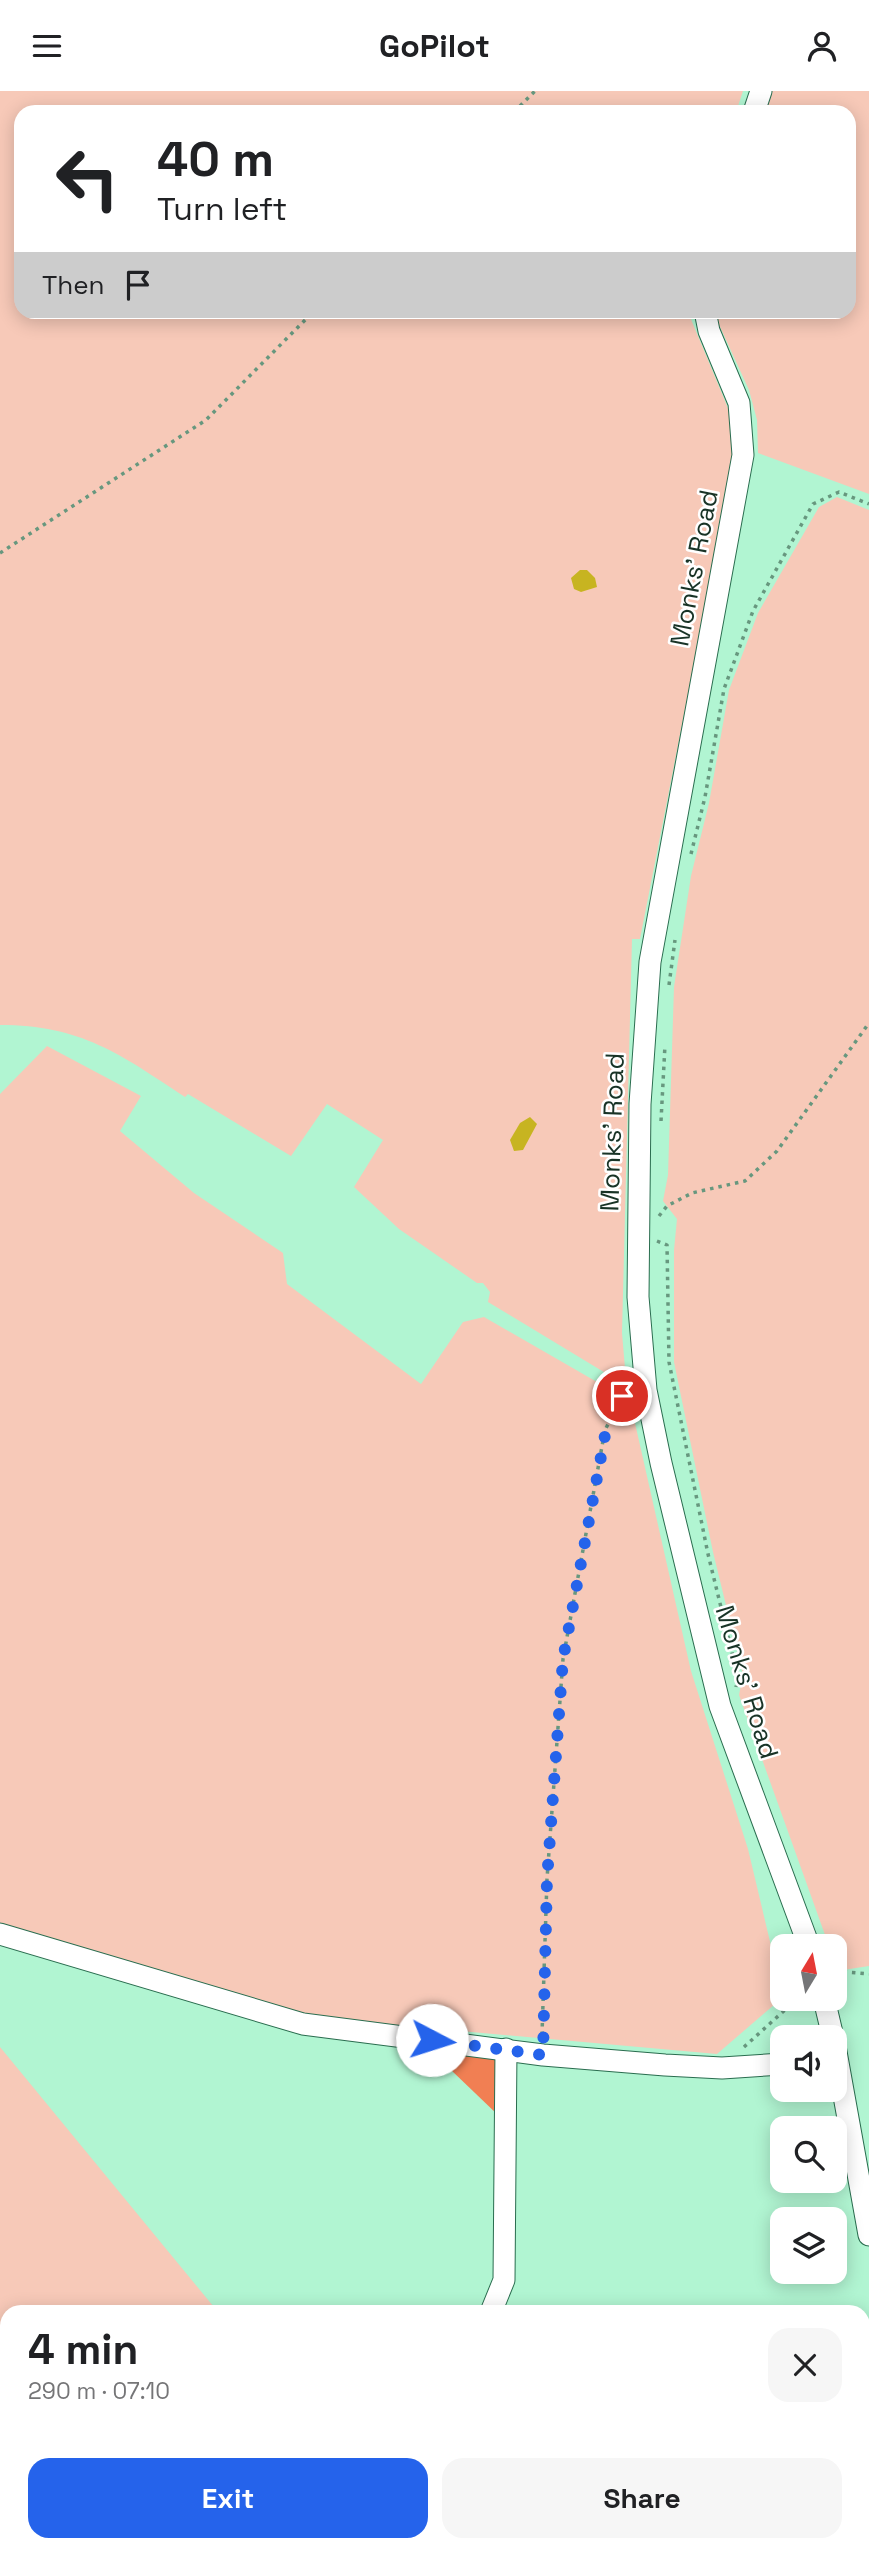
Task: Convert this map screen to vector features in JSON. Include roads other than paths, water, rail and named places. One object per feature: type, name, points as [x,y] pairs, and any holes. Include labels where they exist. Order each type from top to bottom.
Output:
[{"type":"street","name":"Monks' Road","points":[[707,319],[739,404],[743,455],[650,962],[640,1104],[638,1297],[646,1390],[720,1706],[804,1934]]},
{"type":"street","points":[[0,1934],[292,2021],[356,2032],[543,2055],[722,2068],[770,2065]]},
{"type":"street","points":[[494,2305],[504,2280],[506,2049]]},
{"type":"street","points":[[845,2102],[869,2235]]}]
